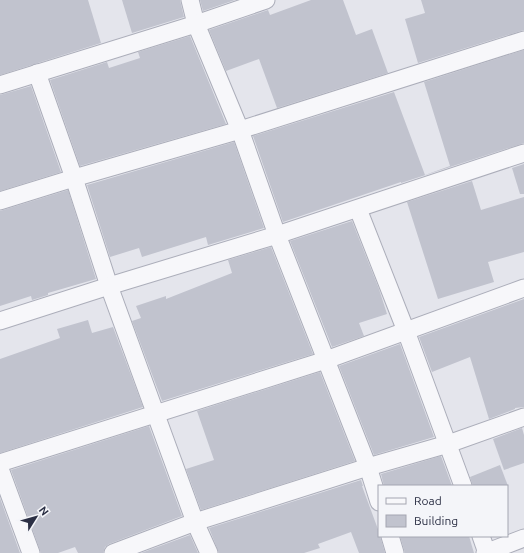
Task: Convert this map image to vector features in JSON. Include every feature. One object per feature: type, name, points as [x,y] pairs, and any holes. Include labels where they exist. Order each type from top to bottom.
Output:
[{"type":"street","points":[[190,0],[196,24],[240,130],[277,235],[368,468],[378,499]]},
{"type":"street","points":[[0,85],[196,24],[266,0]]},
{"type":"street","points":[[0,201],[240,130],[524,40]]},
{"type":"street","points":[[37,73],[74,178],[109,286],[195,522],[209,553]]},
{"type":"street","points":[[0,321],[277,235],[524,154]]},
{"type":"street","points":[[358,209],[406,331],[463,485]]},
{"type":"street","points":[[0,463],[326,360],[524,288]]},
{"type":"street","points":[[112,553],[195,522],[448,444],[524,417]]},
{"type":"street","points":[[0,469],[31,553]]},
{"type":"street","points":[[390,537],[395,553]]},
{"type":"street","points":[[481,537],[486,553],[524,538]]},
{"type":"building","points":[[0,0],[88,0],[101,43],[0,75]]},
{"type":"building","points":[[122,0],[180,0],[184,17],[132,33]]},
{"type":"building","points":[[200,0],[235,0],[203,11]]},
{"type":"building","points":[[311,0],[343,0],[356,35],[372,29],[388,73],[277,108],[259,59],[226,71],[209,30],[268,10],[270,15]]},
{"type":"building","points":[[421,0],[524,0],[524,30],[418,63],[405,19],[425,13]]},
{"type":"building","points":[[190,36],[226,124],[80,166],[50,80],[107,62],[109,68],[140,58],[138,52]]},
{"type":"building","points":[[524,50],[524,143],[401,183],[401,182],[283,222],[253,136],[394,92],[425,175],[450,166],[424,82]]},
{"type":"building","points":[[31,86],[61,172],[0,191],[0,95]]},
{"type":"building","points":[[234,142],[264,228],[208,245],[206,237],[142,257],[139,248],[110,257],[87,185]]},
{"type":"building","points":[[524,164],[524,194],[520,194],[512,168]]},
{"type":"building","points":[[472,181],[481,210],[524,197],[524,252],[488,262],[494,282],[438,299],[407,202]]},
{"type":"building","points":[[68,190],[96,279],[48,293],[48,295],[32,300],[31,296],[0,306],[0,211]]},
{"type":"building","points":[[352,221],[379,289],[387,314],[359,323],[364,336],[332,347],[290,241]]},
{"type":"building","points":[[271,247],[313,354],[162,401],[132,321],[141,318],[136,306],[166,296],[166,299],[232,273],[228,260]]},
{"type":"building","points":[[524,299],[524,407],[515,408],[489,419],[470,357],[432,372],[419,337]]},
{"type":"building","points":[[88,320],[92,333],[113,327],[143,407],[0,453],[0,359],[60,338],[57,329]]},
{"type":"building","points":[[400,344],[434,437],[374,455],[339,366]]},
{"type":"building","points":[[320,372],[355,461],[201,510],[186,469],[214,460],[197,411]]},
{"type":"building","points":[[149,426],[182,516],[109,544],[105,547],[103,553],[78,553],[75,547],[58,553],[41,553],[11,470]]},
{"type":"building","points":[[522,428],[524,435],[524,463],[504,470],[493,439]]},
{"type":"building","points":[[441,456],[452,485],[384,485],[381,474]]},
{"type":"building","points":[[500,465],[508,485],[473,485],[470,477]]},
{"type":"building","points":[[361,480],[378,529],[378,537],[380,537],[385,553],[359,553],[351,532],[318,544],[320,548],[304,553],[219,553],[209,528]]},
{"type":"building","points":[[0,498],[20,553],[0,553]]},
{"type":"building","points":[[190,535],[198,553],[141,553]]},
{"type":"building","points":[[400,537],[469,537],[474,553],[405,553]]}]
